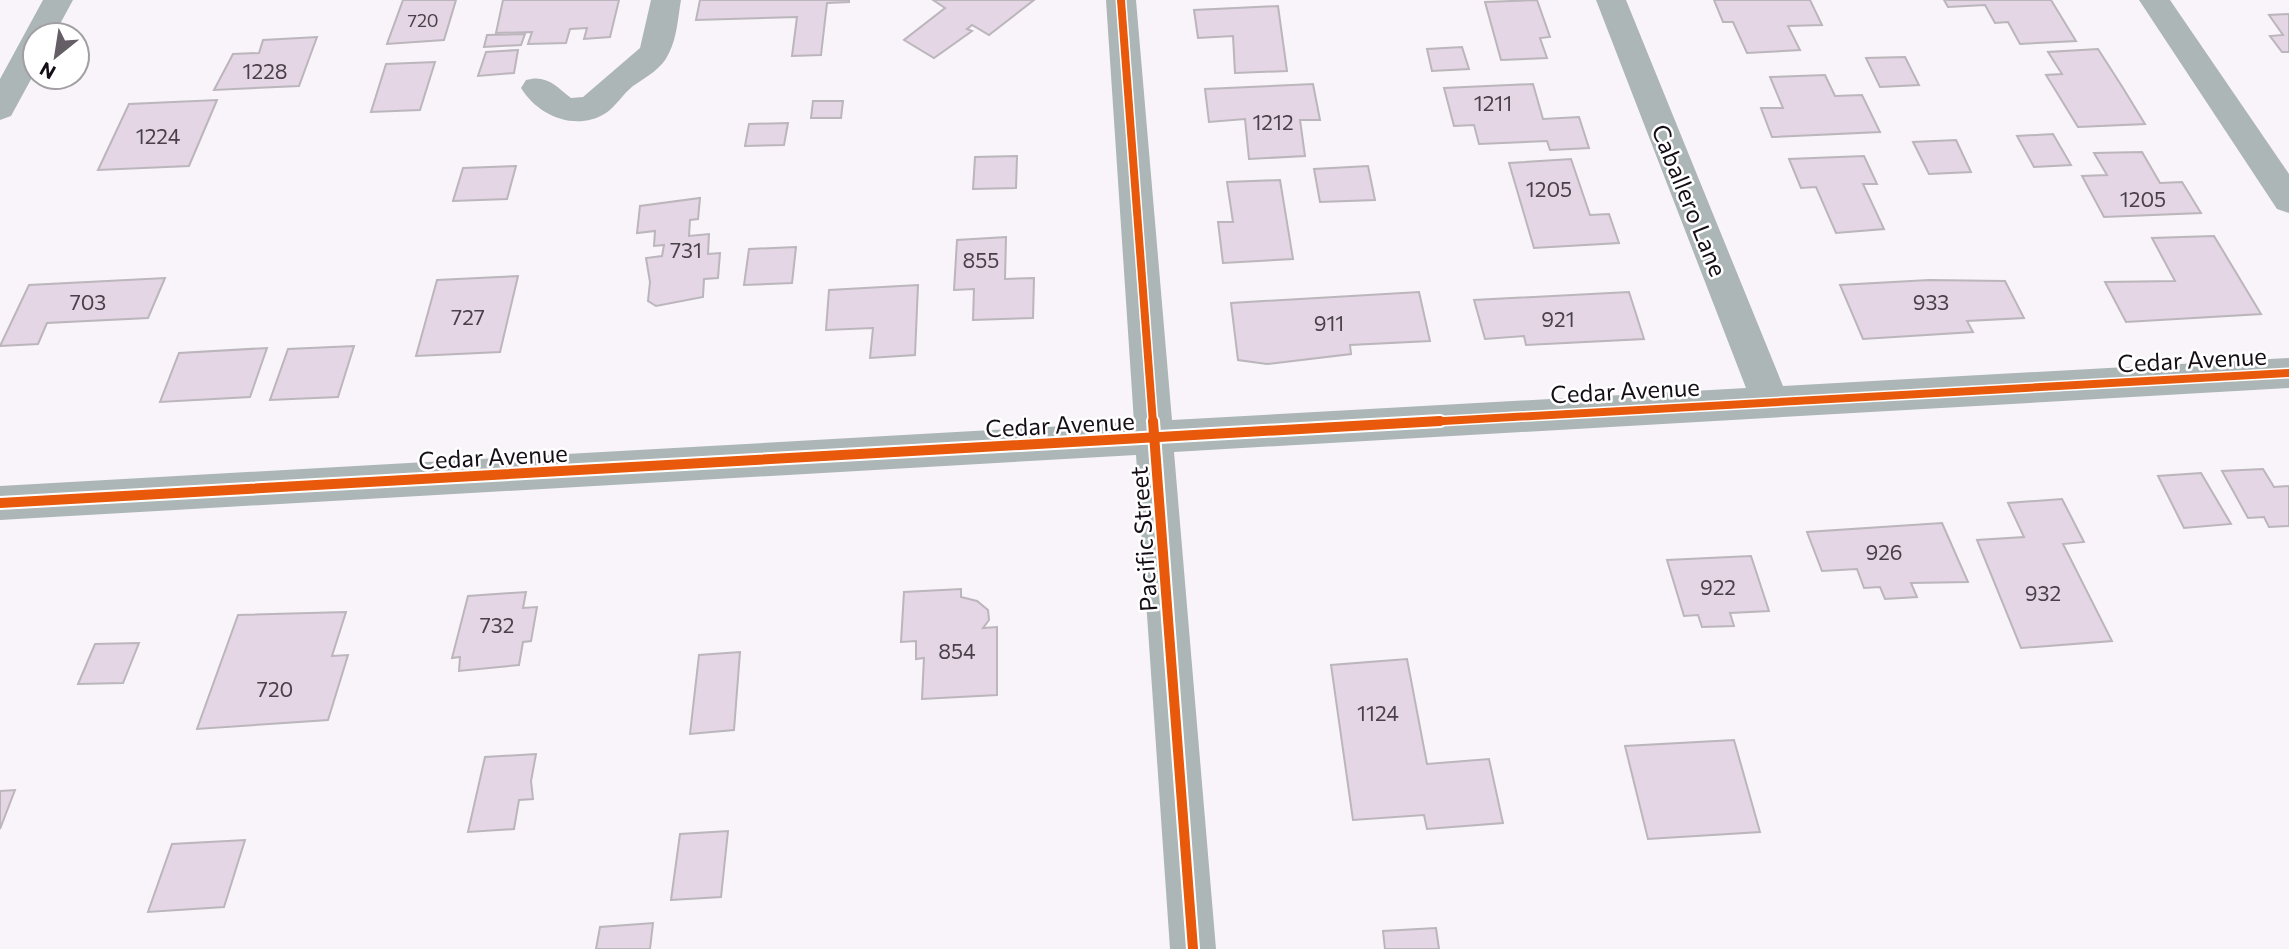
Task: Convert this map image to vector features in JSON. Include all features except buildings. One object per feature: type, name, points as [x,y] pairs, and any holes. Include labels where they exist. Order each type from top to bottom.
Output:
[{"type":"street","points":[[47,21],[58,0]]},
{"type":"street","points":[[537,88],[563,109],[580,110],[594,105],[655,51],[666,0]]},
{"type":"street","name":"Pacific Street","points":[[1121,0],[1193,949]]},
{"type":"street","name":"Caballero Lane","points":[[1611,0],[1770,401]]},
{"type":"street","points":[[2154,0],[2289,200]]},
{"type":"street","points":[[0,108],[21,69]]},
{"type":"street","name":"Cedar Avenue","points":[[0,503],[2289,373]]},
{"type":"cycle path","points":[[1121,0],[1193,949]]},
{"type":"cycle path","points":[[0,503],[2289,373]]}]
